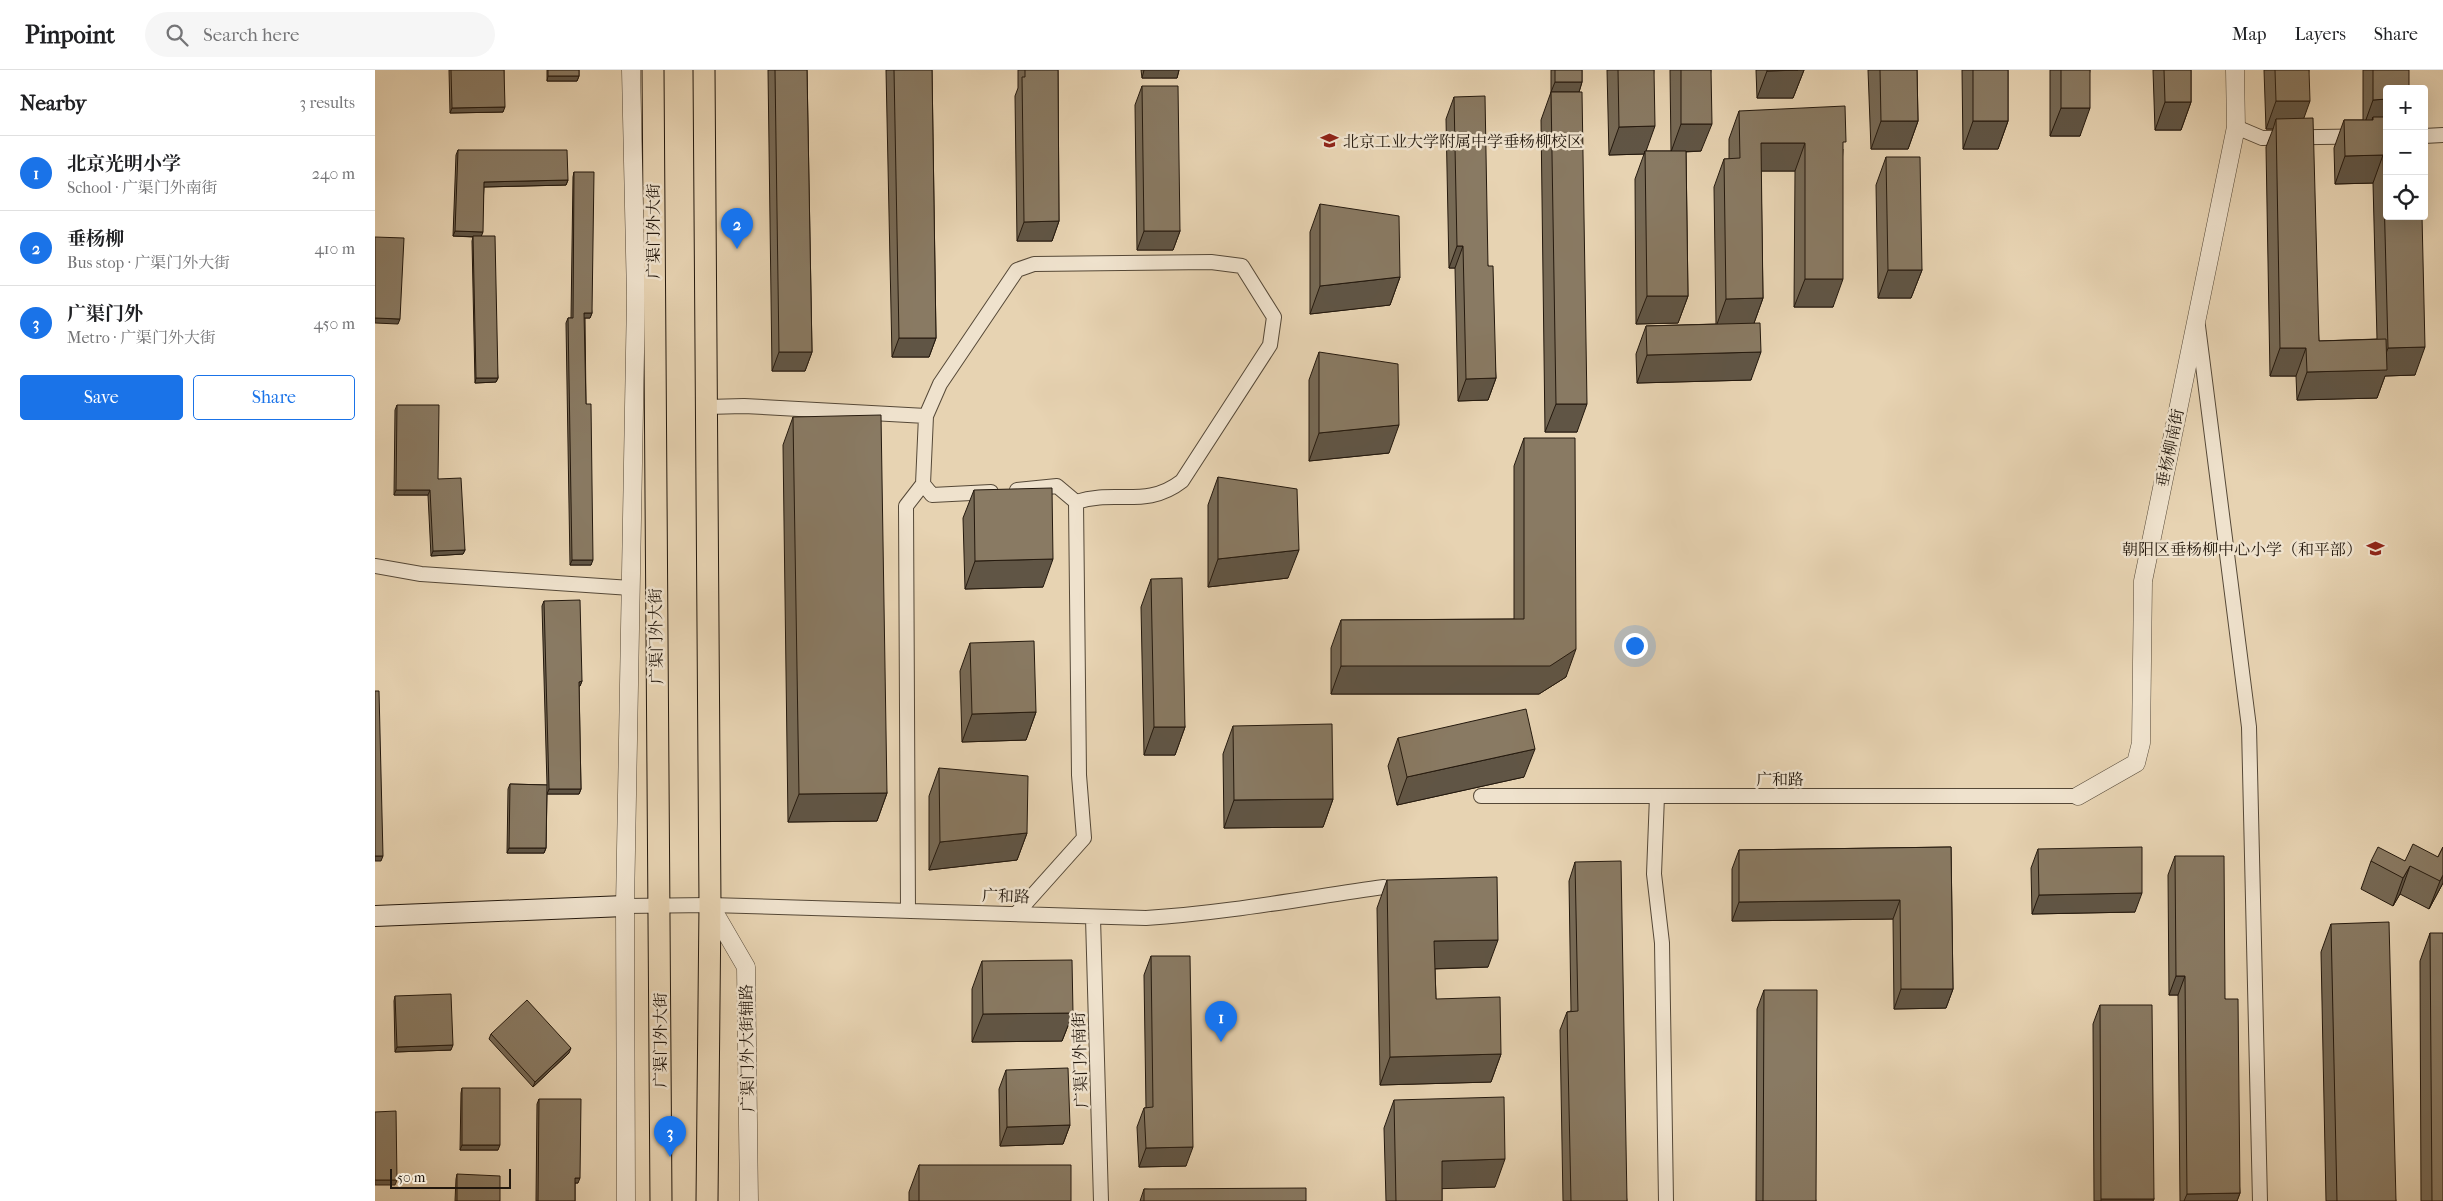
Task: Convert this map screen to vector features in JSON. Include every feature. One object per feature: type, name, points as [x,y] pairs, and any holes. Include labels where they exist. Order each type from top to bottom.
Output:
[{"type":"main road","name":"广渠门外大街","points":[[653,70],[661,1201]]},
{"type":"main road","points":[[704,70],[710,906],[709,1199]]},
{"type":"main road","points":[[375,916],[625,906]]},
{"type":"street","name":"广渠门外大街","points":[[625,906],[636,297],[631,70]]},
{"type":"street","name":"垂杨柳南街","points":[[2078,796],[2136,763],[2141,742],[2143,581],[2237,128],[2235,70]]},
{"type":"street","points":[[2237,128],[2262,138],[2383,136]]},
{"type":"street","points":[[2428,136],[2443,135]]},
{"type":"street","points":[[908,910],[907,506],[923,484],[926,416],[940,384],[1017,270],[1034,264],[1211,262],[1242,266],[1274,318],[1270,346],[1182,481],[1168,492],[1155,496],[1091,498],[1076,502]]},
{"type":"street","points":[[2197,318],[2249,727],[2260,1201]]},
{"type":"street","points":[[707,407],[744,406],[926,416]]},
{"type":"street","points":[[923,484],[932,495],[948,496],[1057,486],[1076,502],[1079,774],[1083,838],[1017,913]]},
{"type":"street","points":[[375,566],[421,574],[631,588]]},
{"type":"street","name":"广和路","points":[[1481,796],[2078,796]]},
{"type":"street","points":[[1657,796],[1654,874],[1662,943],[1667,1201]]},
{"type":"street","name":"广和路","points":[[625,906],[908,910],[1017,913],[1093,918],[1146,918],[1202,915],[1384,887]]},
{"type":"street","points":[[625,906],[626,1201]]},
{"type":"street","name":"广渠门外大街辅路","points":[[710,906],[746,967],[749,1201]]},
{"type":"street","name":"广渠门外南街","points":[[1093,918],[1101,1201]]},
{"type":"building","points":[[451,70],[504,70],[505,107],[452,108]]},
{"type":"building","points":[[548,70],[579,70],[579,76],[548,76]]},
{"type":"building","points":[[775,70],[807,70],[812,352],[779,352]]},
{"type":"building","points":[[894,70],[932,70],[936,338],[899,338]]},
{"type":"building","points":[[1025,70],[1058,70],[1059,221],[1024,222],[1022,77],[1025,77]]},
{"type":"building","points":[[1555,70],[1582,70],[1582,82],[1555,82]]},
{"type":"building","points":[[1618,70],[1654,70],[1655,126],[1619,127]]},
{"type":"building","points":[[1681,70],[1711,70],[1712,124],[1681,124]]},
{"type":"building","points":[[1880,70],[1917,70],[1918,121],[1881,121]]},
{"type":"building","points":[[1973,70],[2008,70],[2008,121],[1973,121]]},
{"type":"building","points":[[2061,70],[2090,70],[2090,108],[2061,108]]},
{"type":"building","points":[[2164,70],[2191,70],[2191,102],[2165,102]]},
{"type":"building","points":[[2275,70],[2309,70],[2310,101],[2276,101]]},
{"type":"building","points":[[2373,70],[2409,70],[2409,85],[2383,85],[2383,99],[2373,100]]},
{"type":"building","points":[[1142,86],[1178,86],[1180,231],[1144,231]]},
{"type":"building","points":[[1551,92],[1582,92],[1587,404],[1556,404]]},
{"type":"building","points":[[1485,96],[1488,266],[1493,266],[1496,378],[1466,379],[1463,246],[1457,246],[1454,97]]},
{"type":"building","points":[[1845,106],[1846,142],[1843,142],[1843,279],[1805,279],[1805,143],[1761,143],[1763,298],[1726,299],[1724,159],[1740,158],[1739,111]]},
{"type":"building","points":[[2373,117],[2383,117],[2383,155],[2345,156],[2344,120],[2373,120]]},
{"type":"building","points":[[2313,118],[2319,341],[2386,339],[2387,370],[2307,372],[2306,348],[2280,348],[2276,119]]},
{"type":"building","points":[[458,150],[567,150],[568,180],[484,182],[483,232],[455,231]]},
{"type":"building","points":[[1645,151],[1686,151],[1688,296],[1647,296]]},
{"type":"building","points":[[1886,157],[1920,157],[1922,270],[1888,270]]},
{"type":"building","points":[[574,172],[594,172],[592,313],[584,313],[586,404],[591,404],[593,560],[572,560],[568,318],[573,318]]},
{"type":"building","points":[[1320,204],[1399,216],[1400,277],[1320,286]]},
{"type":"building","points":[[2385,220],[2422,220],[2425,347],[2388,348]]},
{"type":"building","points":[[473,236],[495,236],[498,378],[476,378]]},
{"type":"building","points":[[375,237],[404,238],[400,319],[375,318]]},
{"type":"building","points":[[1760,323],[1761,352],[1647,355],[1646,326]]},
{"type":"building","points":[[1319,352],[1398,364],[1399,425],[1319,433]]},
{"type":"building","points":[[397,405],[439,405],[438,479],[461,478],[465,550],[433,551],[430,490],[396,490]]},
{"type":"building","points":[[881,415],[887,793],[799,794],[793,417]]},
{"type":"building","points":[[1524,438],[1575,438],[1576,649],[1550,666],[1341,666],[1341,620],[1524,619]]},
{"type":"building","points":[[1218,477],[1297,489],[1299,550],[1218,559]]},
{"type":"building","points":[[1052,488],[1053,559],[975,561],[974,490]]},
{"type":"building","points":[[1182,578],[1185,727],[1154,727],[1151,579]]},
{"type":"building","points":[[580,600],[582,681],[579,682],[581,789],[549,789],[544,601]]},
{"type":"building","points":[[1034,641],[1036,712],[972,714],[970,643]]},
{"type":"building","points":[[375,691],[379,691],[383,856],[375,856]]},
{"type":"building","points":[[1526,709],[1535,749],[1407,777],[1398,738]]},
{"type":"building","points":[[1332,724],[1333,799],[1234,800],[1233,726]]},
{"type":"building","points":[[939,768],[1028,776],[1027,833],[940,842]]},
{"type":"building","points":[[510,784],[547,785],[546,848],[509,848]]},
{"type":"building","points":[[2413,844],[2438,857],[2443,847],[2443,875],[2440,881],[2410,866],[2403,878],[2371,861],[2378,847],[2405,861]]},
{"type":"building","points":[[1951,847],[1953,989],[1901,989],[1900,900],[1739,902],[1739,850]]},
{"type":"building","points":[[2142,847],[2142,893],[2039,895],[2038,849]]},
{"type":"building","points":[[2175,856],[2224,856],[2225,999],[2238,999],[2240,1193],[2187,1194],[2185,976],[2176,976]]},
{"type":"building","points":[[1621,861],[1627,1201],[1571,1201],[1567,1012],[1578,1011],[1575,862]]},
{"type":"building","points":[[1497,877],[1498,940],[1434,941],[1436,999],[1500,997],[1501,1054],[1390,1057],[1387,880]]},
{"type":"building","points":[[2389,922],[2396,1201],[2337,1201],[2331,924]]},
{"type":"building","points":[[2430,933],[2443,933],[2443,1201],[2432,1201]]},
{"type":"building","points":[[1151,956],[1190,956],[1193,1147],[1146,1148],[1144,1108],[1153,1107]]},
{"type":"building","points":[[1072,960],[1073,1013],[983,1014],[982,961]]},
{"type":"building","points":[[1764,990],[1817,990],[1816,1201],[1763,1201]]},
{"type":"building","points":[[451,994],[453,1045],[397,1047],[395,996]]},
{"type":"building","points":[[527,1000],[571,1048],[535,1082],[491,1034]]},
{"type":"building","points":[[2100,1005],[2152,1005],[2154,1199],[2101,1199]]},
{"type":"building","points":[[1068,1068],[1070,1125],[1007,1127],[1006,1070]]},
{"type":"building","points":[[462,1088],[500,1088],[500,1145],[462,1145]]},
{"type":"building","points":[[1504,1097],[1505,1159],[1442,1161],[1442,1201],[1396,1201],[1394,1100]]},
{"type":"building","points":[[539,1099],[581,1099],[580,1178],[575,1178],[575,1201],[538,1201]]},
{"type":"building","points":[[396,1111],[397,1180],[375,1180],[375,1112]]},
{"type":"building","points":[[919,1165],[1071,1165],[1071,1201],[919,1201]]},
{"type":"building","points":[[457,1174],[500,1176],[500,1201],[457,1201]]},
{"type":"building","points":[[1306,1188],[1306,1201],[1144,1201],[1144,1189]]},
{"type":"place","name":"北京工业大学附属中学垂杨柳校区","points":[[1329,141]]},
{"type":"place","name":"垂杨柳","points":[[737,249]]},
{"type":"place","name":"朝阳区垂杨柳中心小学（和平部）","points":[[2376,549]]},
{"type":"place","name":"北京光明小学","points":[[1221,1042]]},
{"type":"place","name":"广渠门外","points":[[670,1157]]}]
